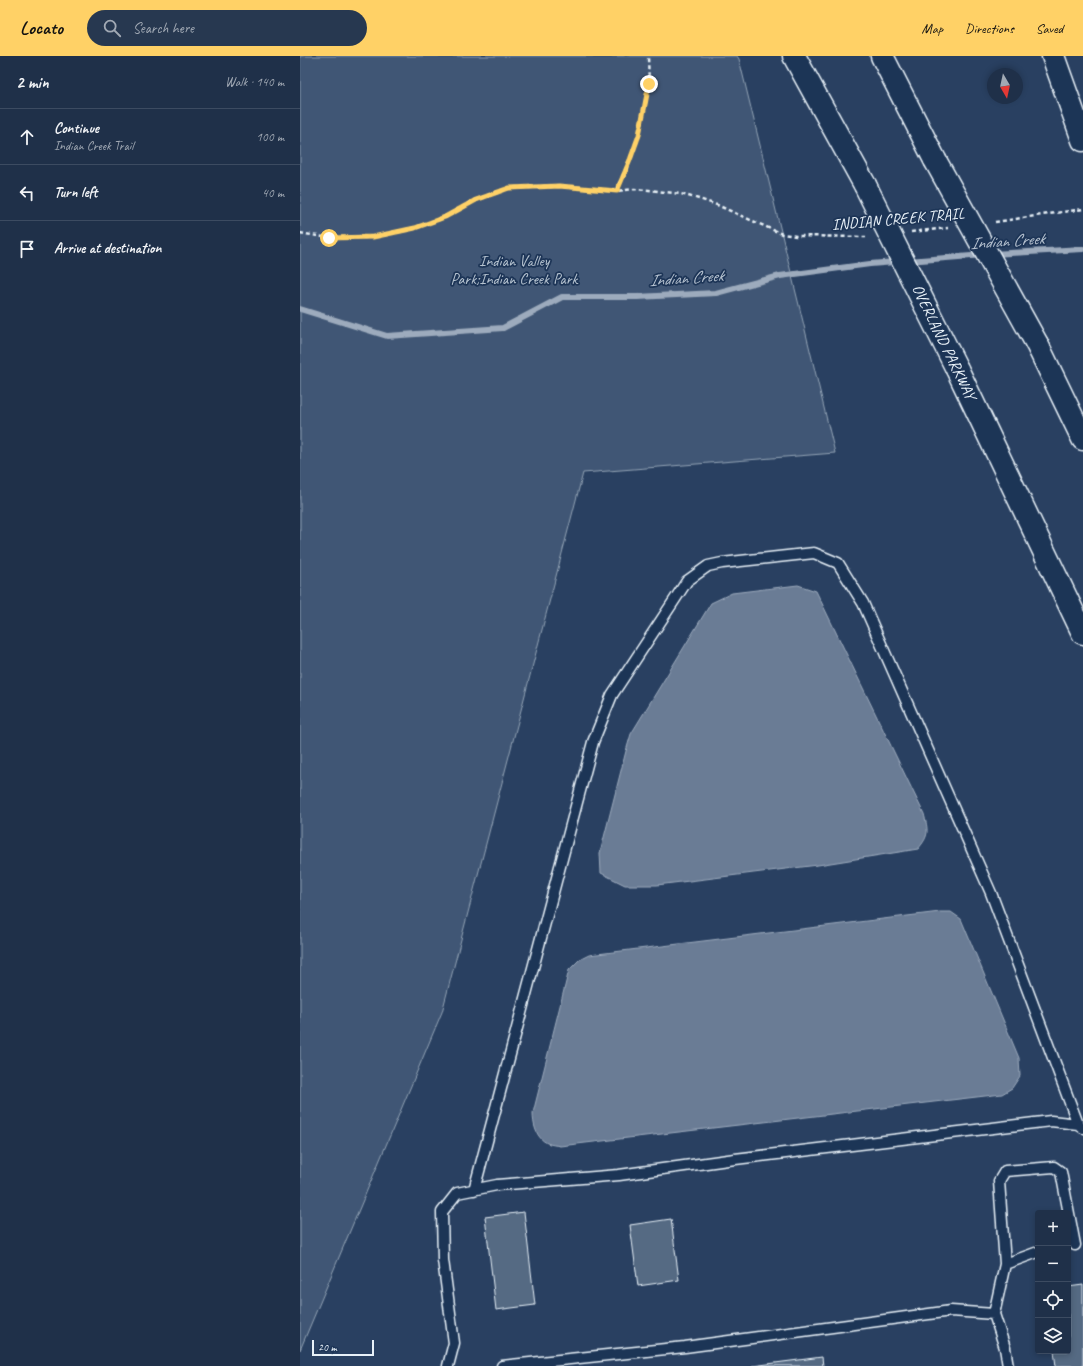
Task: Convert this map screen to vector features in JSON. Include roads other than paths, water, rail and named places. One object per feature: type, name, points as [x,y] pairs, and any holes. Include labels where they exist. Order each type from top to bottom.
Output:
[{"type":"highway","name":"OVERLAND PARKWAY","points":[[794,56],[865,185],[958,369],[1083,633]]},
{"type":"highway","points":[[882,56],[935,160],[1037,344],[1083,439]]},
{"type":"highway","points":[[1053,56],[1083,140]]},
{"type":"lane","points":[[474,1190],[593,742],[612,695],[687,581],[708,566],[722,563],[814,553],[838,563],[863,603],[991,893],[1081,1126]]},
{"type":"lane","points":[[448,1366],[454,1343],[443,1260],[442,1212],[457,1193],[497,1185],[619,1175],[735,1159],[1051,1121],[1081,1126]]},
{"type":"lane","points":[[1008,1366],[1005,1348],[994,1314],[1006,1264],[999,1181],[1005,1171],[1054,1167],[1061,1172],[1075,1245]]},
{"type":"lane","points":[[1006,1264],[1035,1253]]},
{"type":"lane","points":[[502,1366],[685,1347],[951,1311],[994,1314]]},
{"type":"waterway","name":"Indian Creek","points":[[993,254],[1083,249]]},
{"type":"waterway","name":"Indian Creek","points":[[300,309],[387,336],[503,328],[562,297],[637,297],[716,293],[780,276],[870,264],[984,255]]},
{"type":"park label","name":"Indian Valley Park;Indian Creek Park","points":[[514,270]]}]
